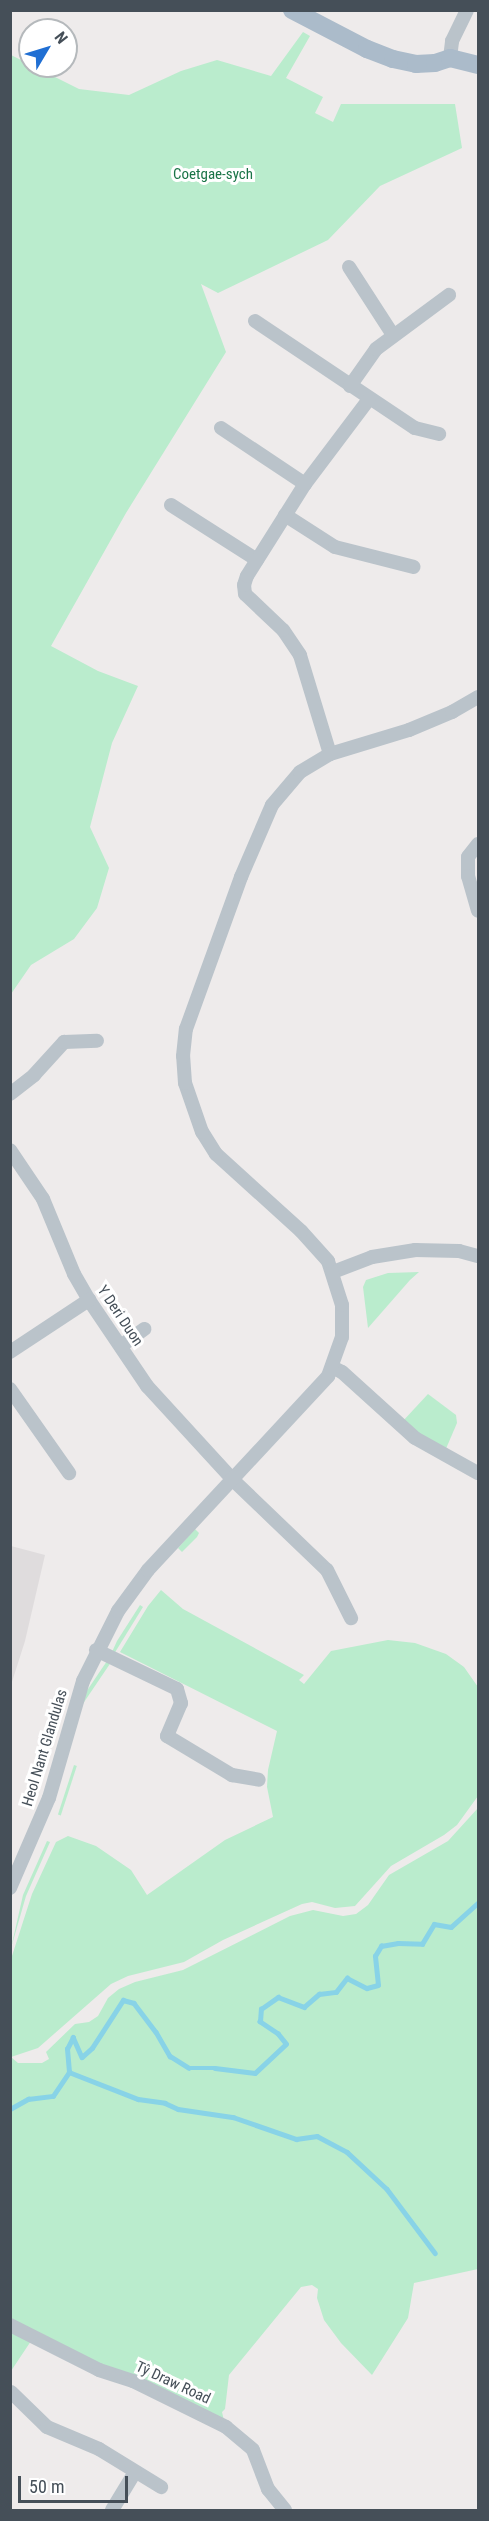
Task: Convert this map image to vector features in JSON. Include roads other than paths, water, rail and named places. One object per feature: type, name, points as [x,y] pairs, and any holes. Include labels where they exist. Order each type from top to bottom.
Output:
[{"type":"main road","points":[[292,10],[367,49],[393,59],[416,64],[435,63],[450,58],[478,65]]},
{"type":"street","points":[[450,58],[452,41],[466,10]]},
{"type":"street","points":[[349,267],[393,335]]},
{"type":"street","points":[[350,386],[376,349],[448,295]]},
{"type":"street","points":[[255,321],[415,428],[439,434]]},
{"type":"street","points":[[330,754],[300,655],[283,630],[245,594],[244,585],[247,576],[305,484],[369,399]]},
{"type":"street","points":[[221,428],[305,484]]},
{"type":"street","points":[[171,505],[257,560]]},
{"type":"street","points":[[285,515],[335,547],[414,567]]},
{"type":"street","name":"Heol Nant Glandulas","points":[[10,1888],[49,1798],[83,1680],[96,1650],[118,1611],[148,1570],[316,1389],[332,1367],[342,1338],[342,1305],[333,1272],[317,1246],[216,1154],[192,1110],[185,1083],[183,1056],[186,1029],[241,877],[272,805],[300,772],[330,754],[409,730],[452,712],[478,697]]},
{"type":"street","points":[[478,843],[468,857],[468,876],[478,911]]},
{"type":"street","points":[[10,1094],[34,1075],[64,1042],[98,1041]]},
{"type":"street","name":"Y Deri Duon","points":[[10,1150],[43,1199],[74,1274],[89,1300],[159,1402],[233,1480]]},
{"type":"street","points":[[333,1272],[372,1257],[406,1251],[430,1249],[478,1256]]},
{"type":"street","points":[[10,1352],[89,1300]]},
{"type":"street","points":[[121,1346],[144,1329]]},
{"type":"street","points":[[332,1367],[342,1372],[409,1434],[478,1473]]},
{"type":"street","points":[[10,1389],[69,1473]]},
{"type":"street","points":[[233,1480],[327,1570],[351,1618]]},
{"type":"street","points":[[96,1650],[177,1689],[181,1703],[167,1736],[232,1775],[259,1780]]},
{"type":"street","name":"Tŷ Draw Road","points":[[10,2325],[99,2370],[133,2381],[226,2427],[253,2450],[268,2488],[285,2511]]},
{"type":"street","points":[[11,2392],[48,2427],[99,2449],[161,2487]]},
{"type":"street","points":[[112,2511],[135,2472]]},
{"type":"waterway","points":[[10,2109],[28,2099],[53,2096],[69,2072],[67,2049],[73,2037],[82,2057],[92,2048],[123,2000],[134,2003],[156,2032],[170,2056],[189,2068],[215,2068],[255,2073],[286,2044],[278,2034],[260,2022],[261,2009],[278,1997],[304,2007],[319,1994],[336,1992],[347,1978],[367,1988],[378,1985],[375,1956],[381,1946],[398,1943],[422,1944],[434,1924],[451,1927],[478,1903]]},
{"type":"waterway","points":[[69,2072],[138,2099],[165,2103],[178,2109],[233,2117],[296,2139],[317,2136],[347,2152],[387,2189],[435,2253]]},
{"type":"park label","name":"Coetgae-sych","points":[[213,175]]}]
